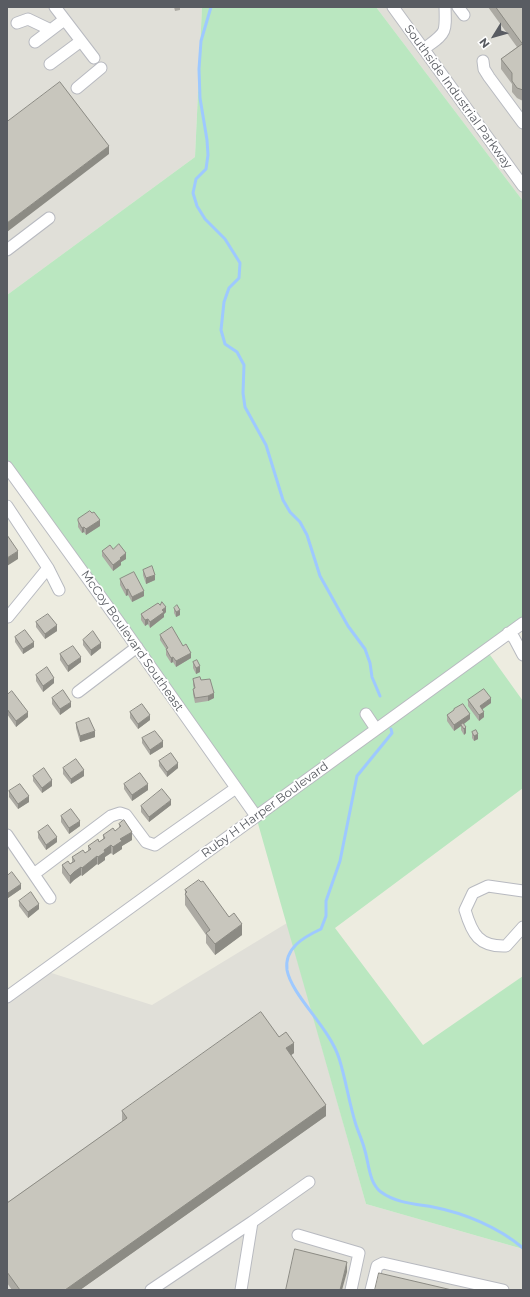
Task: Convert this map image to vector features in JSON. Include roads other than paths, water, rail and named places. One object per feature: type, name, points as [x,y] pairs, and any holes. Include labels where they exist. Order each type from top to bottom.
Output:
[{"type":"street","points":[[55,7],[94,58]]},
{"type":"street","name":"Southside Industrial Parkway","points":[[393,7],[523,186]]},
{"type":"street","points":[[424,49],[443,34],[446,28],[444,7]]},
{"type":"street","points":[[17,22],[28,19],[51,30]]},
{"type":"street","points":[[34,42],[64,20]]},
{"type":"street","points":[[50,64],[81,41]]},
{"type":"street","points":[[483,61],[484,69],[523,123]]},
{"type":"street","points":[[77,88],[100,68]]},
{"type":"street","points":[[7,250],[49,218]]},
{"type":"street","name":"McCoy Boulevard Southeast","points":[[7,467],[256,816]]},
{"type":"street","points":[[7,506],[48,568],[60,590]]},
{"type":"street","points":[[8,618],[48,568]]},
{"type":"street","name":"Ruby H Harper Boulevard","points":[[7,997],[523,623]]},
{"type":"street","points":[[508,633],[514,638],[523,655]]},
{"type":"street","points":[[78,692],[137,648]]},
{"type":"street","points":[[366,714],[376,729]]},
{"type":"street","points":[[34,874],[111,816],[120,813],[126,815],[146,842],[155,845],[236,788]]},
{"type":"street","points":[[7,835],[50,898]]},
{"type":"street","points":[[523,891],[488,886],[473,893],[465,910],[470,926],[479,940],[493,946],[506,946],[523,927]]},
{"type":"street","points":[[151,1290],[309,1182]]},
{"type":"street","points":[[241,1290],[252,1222]]},
{"type":"street","points":[[298,1235],[360,1253],[351,1290]]},
{"type":"street","points":[[371,1290],[377,1266],[384,1263],[503,1290]]},
{"type":"waterway","points":[[211,7],[201,41],[199,69],[200,98],[208,155],[206,169],[196,179],[193,193],[197,206],[205,219],[225,239],[240,263],[239,278],[229,288],[224,302],[221,330],[225,344],[237,352],[244,365],[243,393],[245,407],[266,445],[283,500],[290,512],[300,522],[307,535],[320,576],[348,626],[365,649],[370,663],[372,677],[380,696]]},
{"type":"waterway","points":[[391,729],[392,733],[357,776],[340,861],[326,901],[326,916],[321,929],[296,944],[289,955],[287,970],[290,980],[334,1046],[339,1058],[370,1173],[377,1188],[387,1196],[399,1201],[433,1207],[469,1217],[492,1227],[523,1248]]}]
